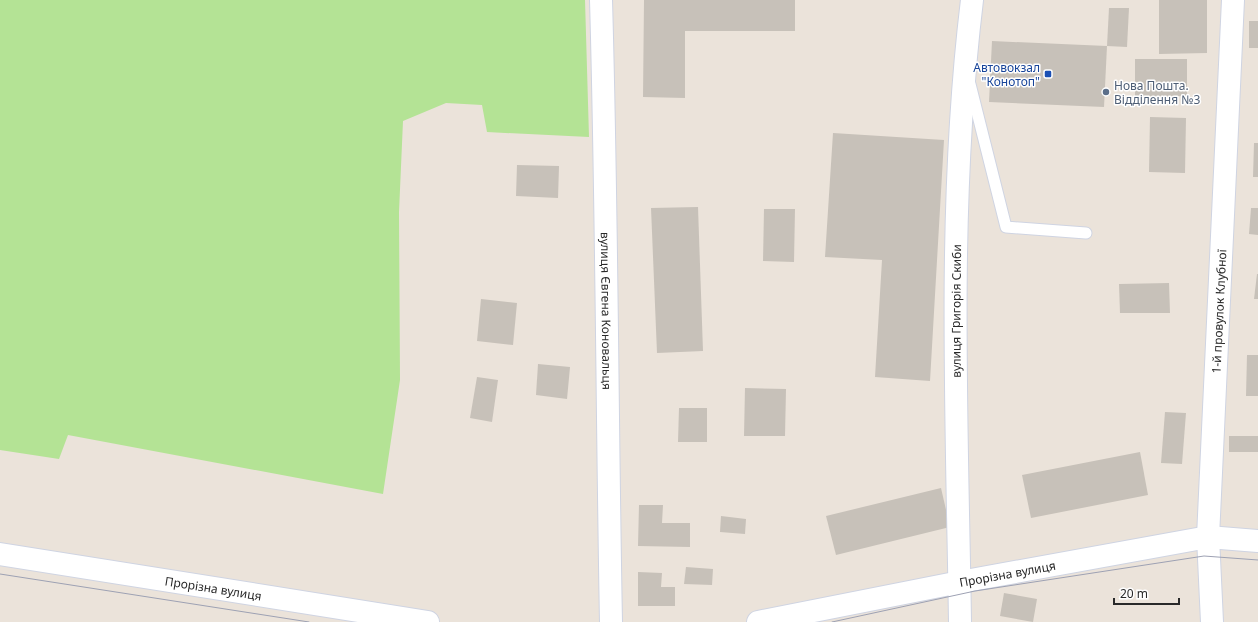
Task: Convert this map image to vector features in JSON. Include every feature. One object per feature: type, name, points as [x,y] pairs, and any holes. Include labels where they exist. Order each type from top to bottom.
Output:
[{"type":"street","name":"вулиця Євгена Коновальця","points":[[600,0],[605,160],[606,384],[611,622]]},
{"type":"street","name":"вулиця Григорія Скиби","points":[[960,622],[955,270],[965,62],[972,0]]},
{"type":"street","name":"1-й провулок Клубної","points":[[1212,622],[1208,537],[1233,0]]},
{"type":"street","name":"Прорізна вулиця","points":[[758,622],[960,582],[1208,537],[1258,541]]},
{"type":"street","name":"Прорізна вулиця","points":[[0,554],[428,622]]},
{"type":"lane","points":[[965,62],[1006,227],[1086,233]]},
{"type":"green space","points":[[0,0],[585,0],[589,137],[487,132],[482,105],[446,103],[403,121],[399,212],[400,380],[383,494],[68,435],[59,459],[0,450]]},
{"type":"building","points":[[644,0],[795,0],[795,31],[685,31],[685,98],[643,97]]},
{"type":"building","points":[[1159,0],[1207,0],[1207,53],[1159,54]]},
{"type":"building","points":[[1109,8],[1129,8],[1127,47],[1107,46]]},
{"type":"building","points":[[1249,21],[1258,21],[1258,48],[1249,48]]},
{"type":"building","name":"Автовокзал \"Конотоп\"","points":[[992,41],[1107,46],[1104,107],[989,102]]},
{"type":"building","points":[[1135,59],[1187,59],[1187,96],[1135,97]]},
{"type":"building","points":[[1150,117],[1186,118],[1185,173],[1149,172]]},
{"type":"building","points":[[833,133],[944,140],[930,381],[875,377],[882,260],[825,257]]},
{"type":"building","points":[[1254,143],[1258,143],[1258,177],[1253,177]]},
{"type":"building","points":[[517,165],[559,166],[558,198],[516,196]]},
{"type":"building","points":[[698,207],[703,351],[657,353],[651,208]]},
{"type":"building","points":[[1251,208],[1258,208],[1258,235],[1249,234]]},
{"type":"building","points":[[764,209],[795,209],[794,262],[763,261]]},
{"type":"building","points":[[1257,274],[1258,299],[1254,299]]},
{"type":"building","points":[[1169,283],[1170,313],[1120,313],[1119,284]]},
{"type":"building","points":[[481,299],[517,303],[513,345],[477,341]]},
{"type":"building","points":[[1247,355],[1258,355],[1258,396],[1246,396]]},
{"type":"building","points":[[538,364],[570,367],[567,399],[536,395]]},
{"type":"building","points":[[477,377],[498,380],[492,422],[470,418]]},
{"type":"building","points":[[745,388],[786,389],[785,436],[744,436]]},
{"type":"building","points":[[679,408],[707,408],[707,442],[678,442]]},
{"type":"building","points":[[1165,412],[1186,413],[1182,464],[1161,463]]},
{"type":"building","points":[[1229,436],[1258,436],[1258,452],[1229,452]]},
{"type":"building","points":[[1140,452],[1148,495],[1031,518],[1022,475]]},
{"type":"building","points":[[941,488],[950,527],[836,555],[826,516]]},
{"type":"building","points":[[639,505],[663,505],[662,523],[690,523],[690,547],[638,546]]},
{"type":"building","points":[[721,516],[746,519],[745,534],[720,532]]},
{"type":"building","points":[[686,567],[713,569],[712,585],[684,584]]},
{"type":"building","points":[[638,572],[662,573],[661,587],[675,587],[675,606],[638,606]]},
{"type":"building","points":[[1004,593],[1037,599],[1033,622],[1000,616]]},
{"type":"tram line","points":[[832,622],[975,591],[1204,556],[1258,560]]},
{"type":"tram line","points":[[0,574],[309,622]]},
{"type":"place","name":"Автовокзал \"Конотоп\"","points":[[1048,74]]},
{"type":"place","name":"Нова Пошта. Відділення №3","points":[[1106,92]]}]
